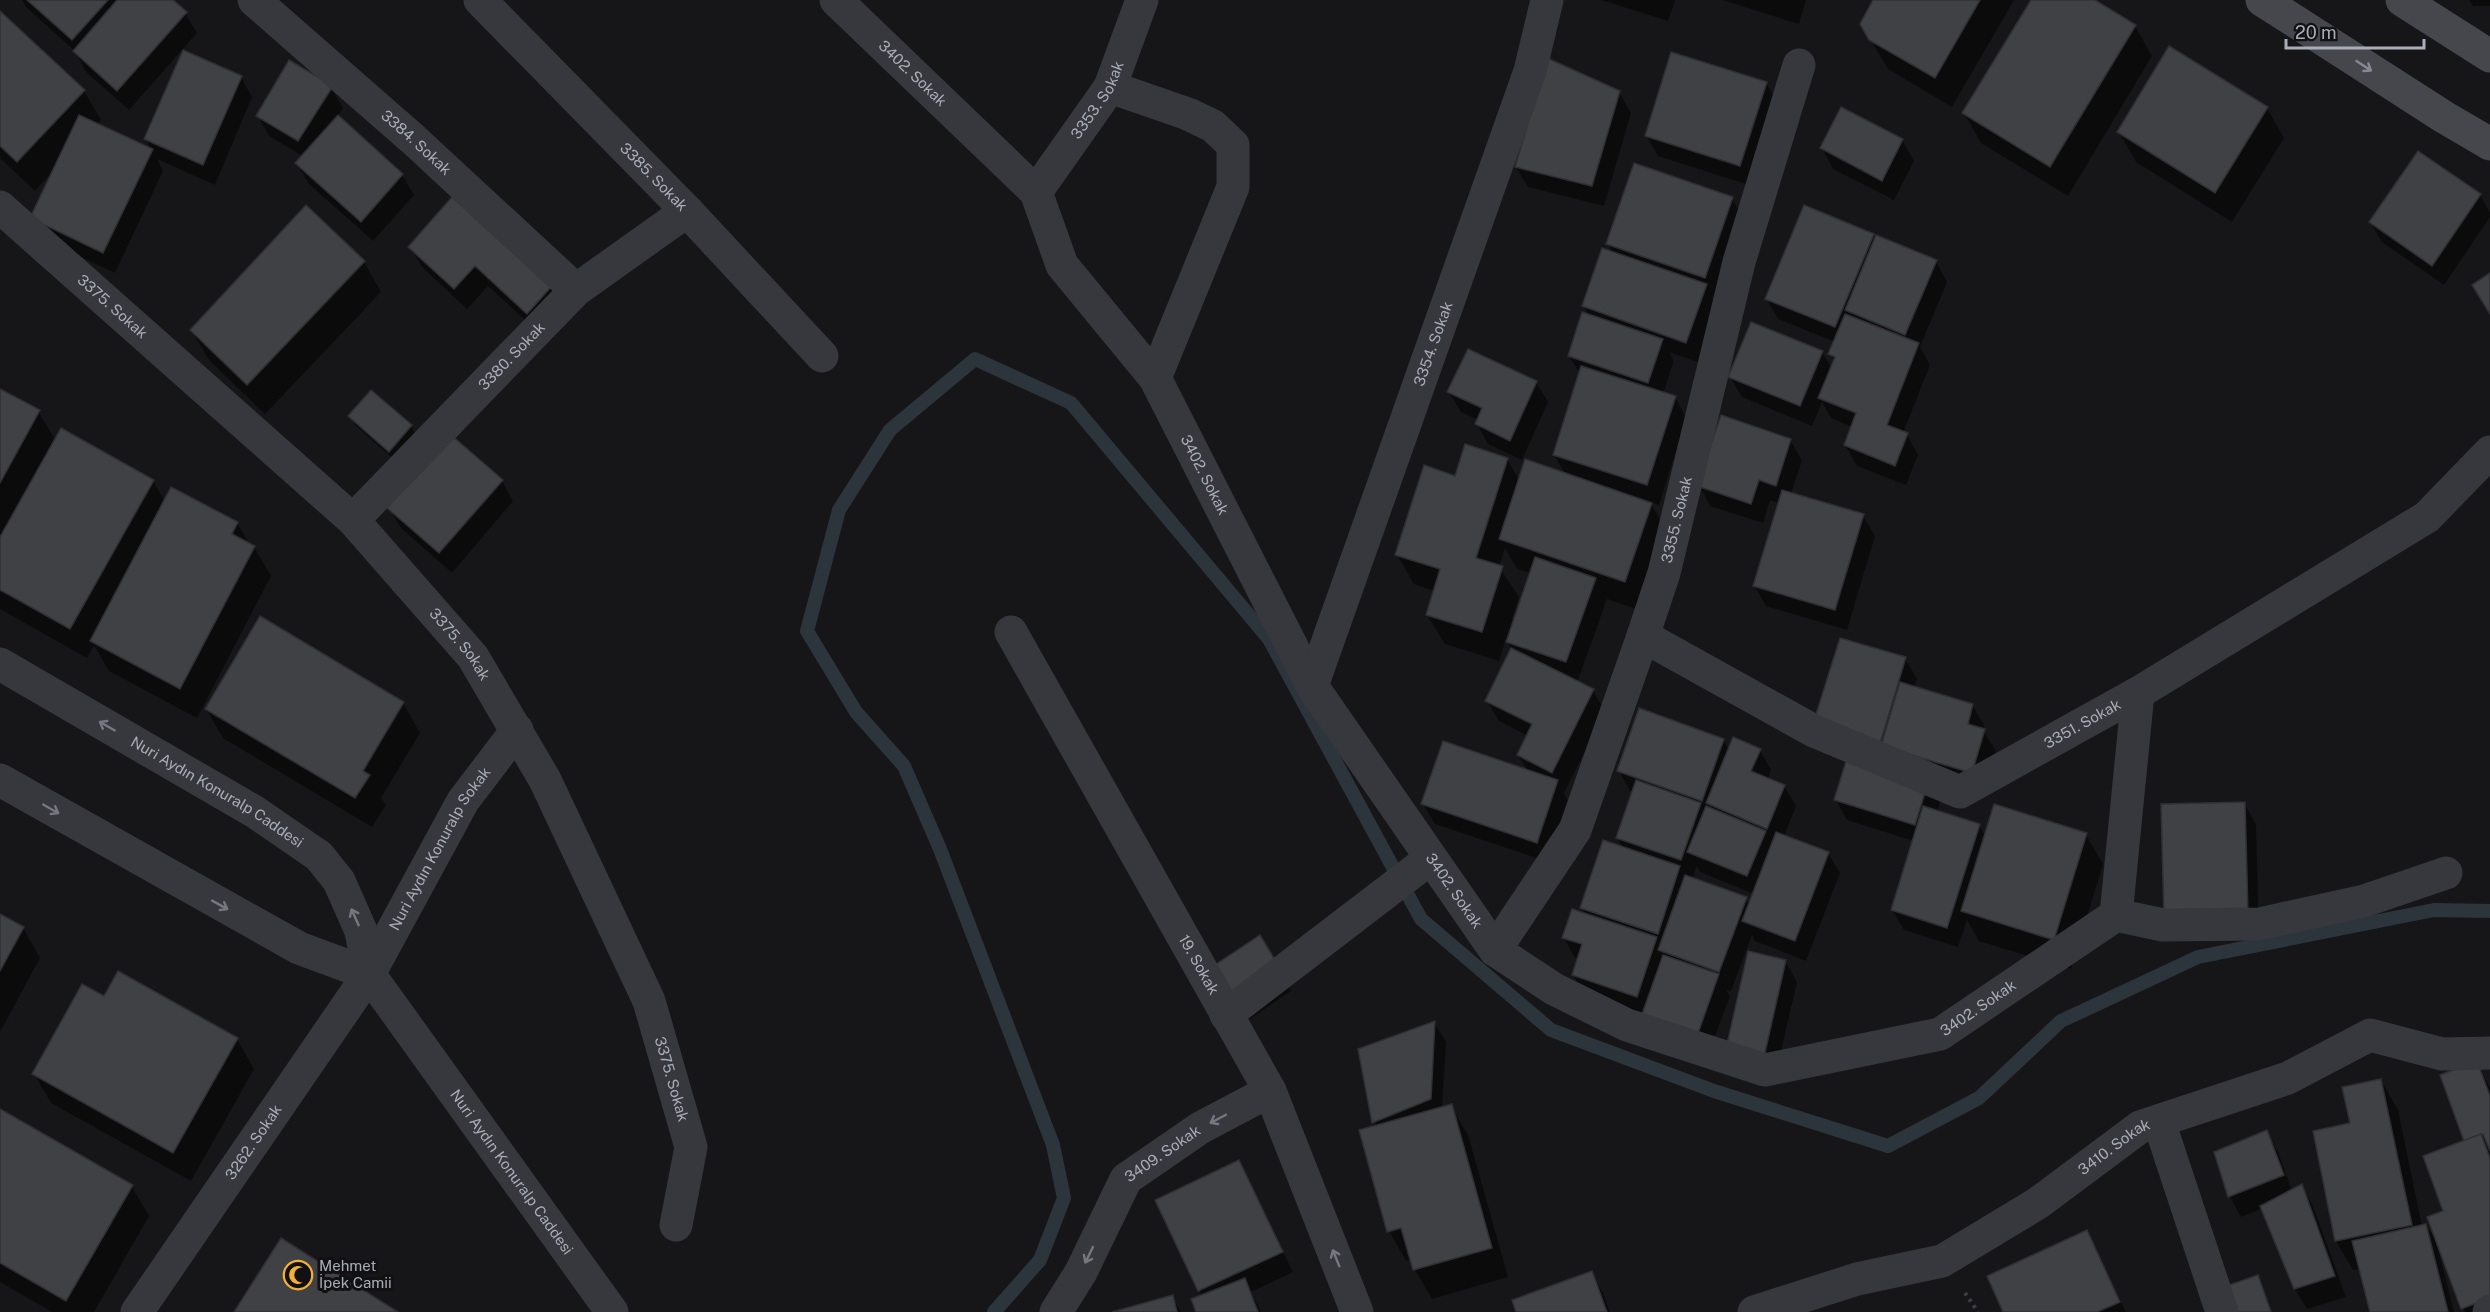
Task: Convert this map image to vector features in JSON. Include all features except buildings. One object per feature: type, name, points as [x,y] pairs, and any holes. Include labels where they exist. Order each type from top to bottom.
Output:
[{"type":"main road","points":[[2262,0],[2490,144]]},
{"type":"main road","points":[[2409,2],[2490,56]]},
{"type":"street","name":"3384. Sokak","points":[[254,0],[414,140],[576,290]]},
{"type":"street","name":"3385. Sokak","points":[[480,0],[687,211],[822,356]]},
{"type":"street","name":"3402. Sokak","points":[[836,0],[863,11],[1036,192],[1062,265],[1155,378],[1312,686],[1420,866],[1495,950],[1554,989],[1627,1024],[1765,1070],[1940,1034],[2116,915]]},
{"type":"street","name":"3353. Sokak","points":[[1036,192],[1110,87],[1142,0]]},
{"type":"street","name":"3354. Sokak","points":[[1312,686],[1530,71],[1547,0]]},
{"type":"street","name":"3355. Sokak","points":[[1495,950],[1575,830],[1643,636],[1664,573],[1739,262],[1799,65]]},
{"type":"street","points":[[1110,87],[1188,114],[1213,126],[1233,145],[1233,187],[1155,378]]},
{"type":"street","name":"3375. Sokak","points":[[0,207],[353,520],[473,657],[545,780],[649,1001],[691,1148],[676,1225]]},
{"type":"street","name":"3380. Sokak","points":[[353,520],[576,290],[687,211]]},
{"type":"street","name":"3351. Sokak","points":[[1643,636],[1815,731],[1960,792],[2138,693],[2427,518],[2490,452]]},
{"type":"street","name":"19. Sokak","points":[[1011,632],[1270,1091],[1357,1312]]},
{"type":"street","name":"Nuri Aydın Konuralp Caddesi","points":[[0,664],[255,812],[319,856],[339,881],[361,931],[369,974],[612,1312]]},
{"type":"street","points":[[2138,693],[2116,915],[2163,925],[2259,924],[2364,901],[2446,873]]},
{"type":"street","name":"Nuri Aydın Konuralp Sokak","points":[[369,974],[463,801],[517,730]]},
{"type":"street","points":[[0,780],[299,948],[369,974]]},
{"type":"street","points":[[1226,1015],[1420,866]]},
{"type":"street","name":"3262. Sokak","points":[[137,1312],[369,974]]},
{"type":"street","name":"3410. Sokak","points":[[1754,1312],[1857,1279],[1942,1261],[2038,1203],[2140,1127],[2288,1078],[2370,1035],[2442,1054],[2490,1053]]},
{"type":"street","name":"3409. Sokak","points":[[1056,1312],[1080,1272],[1126,1179],[1200,1128],[1270,1091]]},
{"type":"street","points":[[2159,1122],[2222,1312]]},
{"type":"waterway","points":[[994,1312],[1040,1260],[1064,1198],[1053,1145],[940,849],[904,766],[856,712],[807,631],[839,510],[890,430],[975,359],[1071,403],[1269,639],[1421,919],[1551,1030],[1714,1091],[1888,1146],[1979,1098],[2061,1021],[2198,957],[2434,910],[2490,911]]},
{"type":"place","name":"Mehmet İpek Camii","points":[[298,1275]]}]
